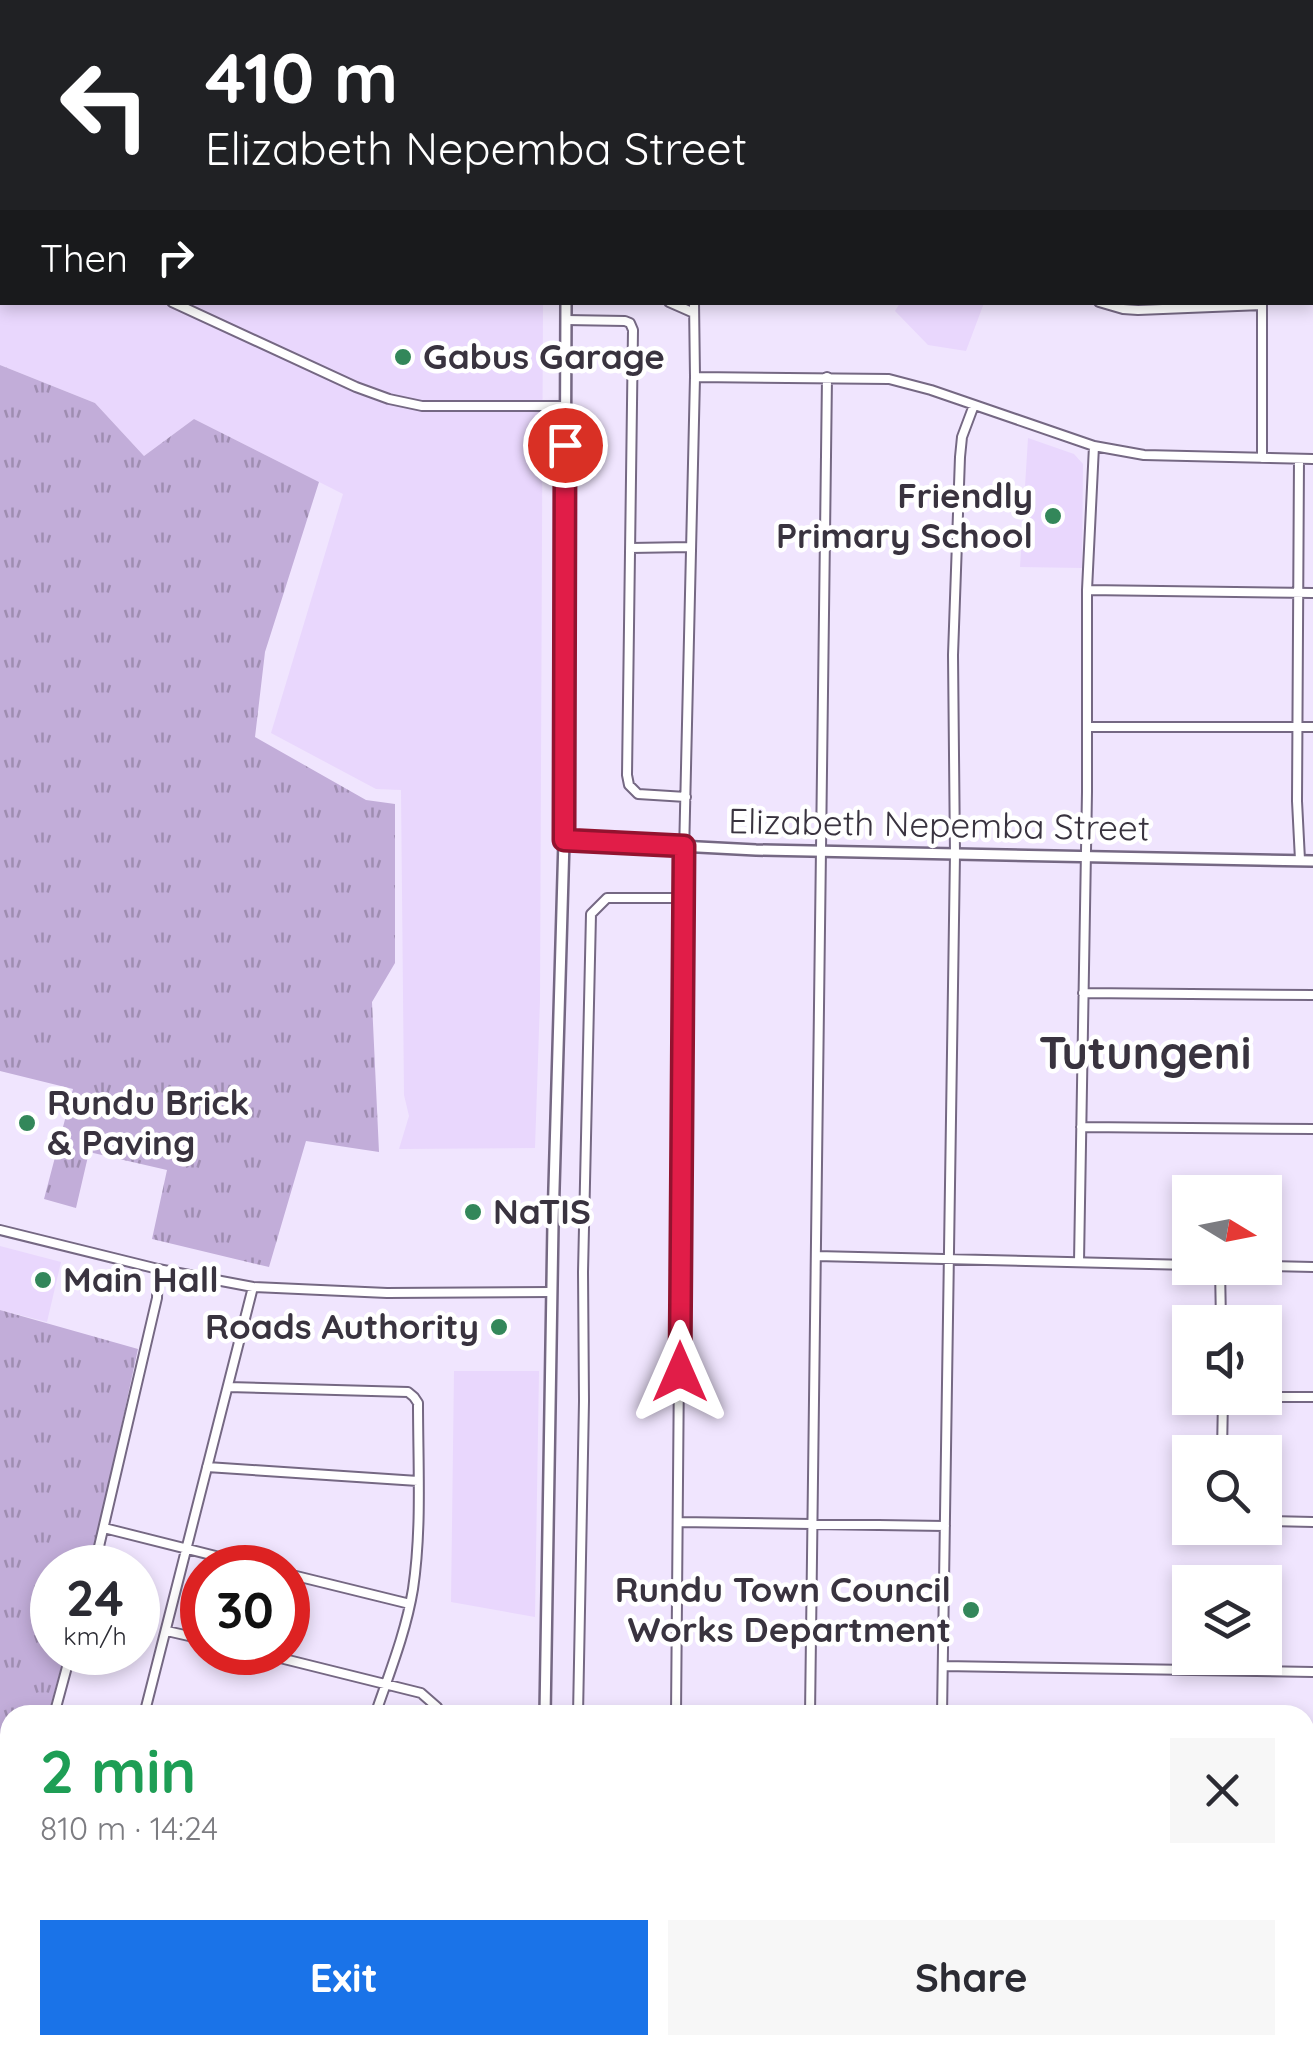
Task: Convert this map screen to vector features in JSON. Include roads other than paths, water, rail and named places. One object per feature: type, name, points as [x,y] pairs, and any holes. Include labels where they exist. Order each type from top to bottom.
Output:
[{"type":"street","points":[[179,305],[389,399],[422,406],[565,406]]},
{"type":"street","points":[[544,1705],[564,840],[566,305]]},
{"type":"street","points":[[676,305],[694,313]]},
{"type":"street","points":[[676,1705],[683,898],[694,305]]},
{"type":"street","points":[[1108,305],[1123,310],[1241,305]]},
{"type":"street","points":[[1262,305],[1262,458]]},
{"type":"street","points":[[566,320],[626,321],[634,330],[626,776],[638,794],[686,797]]},
{"type":"street","points":[[695,377],[888,379],[1094,446],[1144,455],[1313,459]]},
{"type":"street","points":[[810,1705],[827,378]]},
{"type":"street","points":[[942,1705],[955,854],[953,655],[960,457],[974,404]]},
{"type":"street","points":[[1079,1262],[1087,590],[1094,446]]},
{"type":"street","points":[[1299,459],[1300,860]]},
{"type":"street","points":[[630,548],[691,547]]},
{"type":"street","points":[[1087,590],[1313,592]]},
{"type":"street","points":[[1087,728],[1313,727]]},
{"type":"street","name":"Elizabeth Nepemba Street","points":[[564,840],[822,852],[1313,861]]},
{"type":"street","points":[[578,1705],[582,1272],[591,914],[606,898],[683,898]]},
{"type":"street","points":[[1083,993],[1313,995]]},
{"type":"street","points":[[1081,1127],[1313,1129]]},
{"type":"street","points":[[0,1230],[158,1270],[254,1287],[387,1293],[552,1292]]},
{"type":"street","points":[[816,1256],[1172,1265]]},
{"type":"street","points":[[1282,1266],[1313,1267]]},
{"type":"street","points":[[100,1545],[157,1298],[158,1270]]},
{"type":"street","points":[[187,1545],[254,1287]]},
{"type":"street","points":[[228,1387],[408,1392],[418,1404],[417,1540],[410,1604],[378,1705]]},
{"type":"street","points":[[1282,1397],[1313,1397]]},
{"type":"street","points":[[207,1467],[418,1481]]},
{"type":"street","points":[[1282,1521],[1313,1522]]},
{"type":"street","points":[[678,1522],[944,1526]]},
{"type":"street","points":[[104,1528],[180,1547]]},
{"type":"street","points":[[147,1705],[180,1574]]},
{"type":"street","points":[[310,1579],[410,1604]]},
{"type":"street","points":[[167,1631],[180,1634]]},
{"type":"street","points":[[310,1665],[421,1693],[435,1705]]},
{"type":"street","points":[[943,1666],[1313,1672]]},
{"type":"street","points":[[57,1705],[65,1675]]},
{"type":"place","name":"Gabus Garage","points":[[403,357]]},
{"type":"place","name":"Friendly Primary School","points":[[1053,516]]},
{"type":"place","name":"Rundu Brick & Paving","points":[[27,1123]]},
{"type":"place","name":"NaTIS","points":[[473,1212]]},
{"type":"place","name":"Main Hall","points":[[43,1280]]},
{"type":"place","name":"Roads Authority","points":[[499,1327]]},
{"type":"place","name":"Rundu Town Council Works Department","points":[[971,1610]]},
{"type":"district","name":"Tutungeni","points":[[1145,1053]]}]
